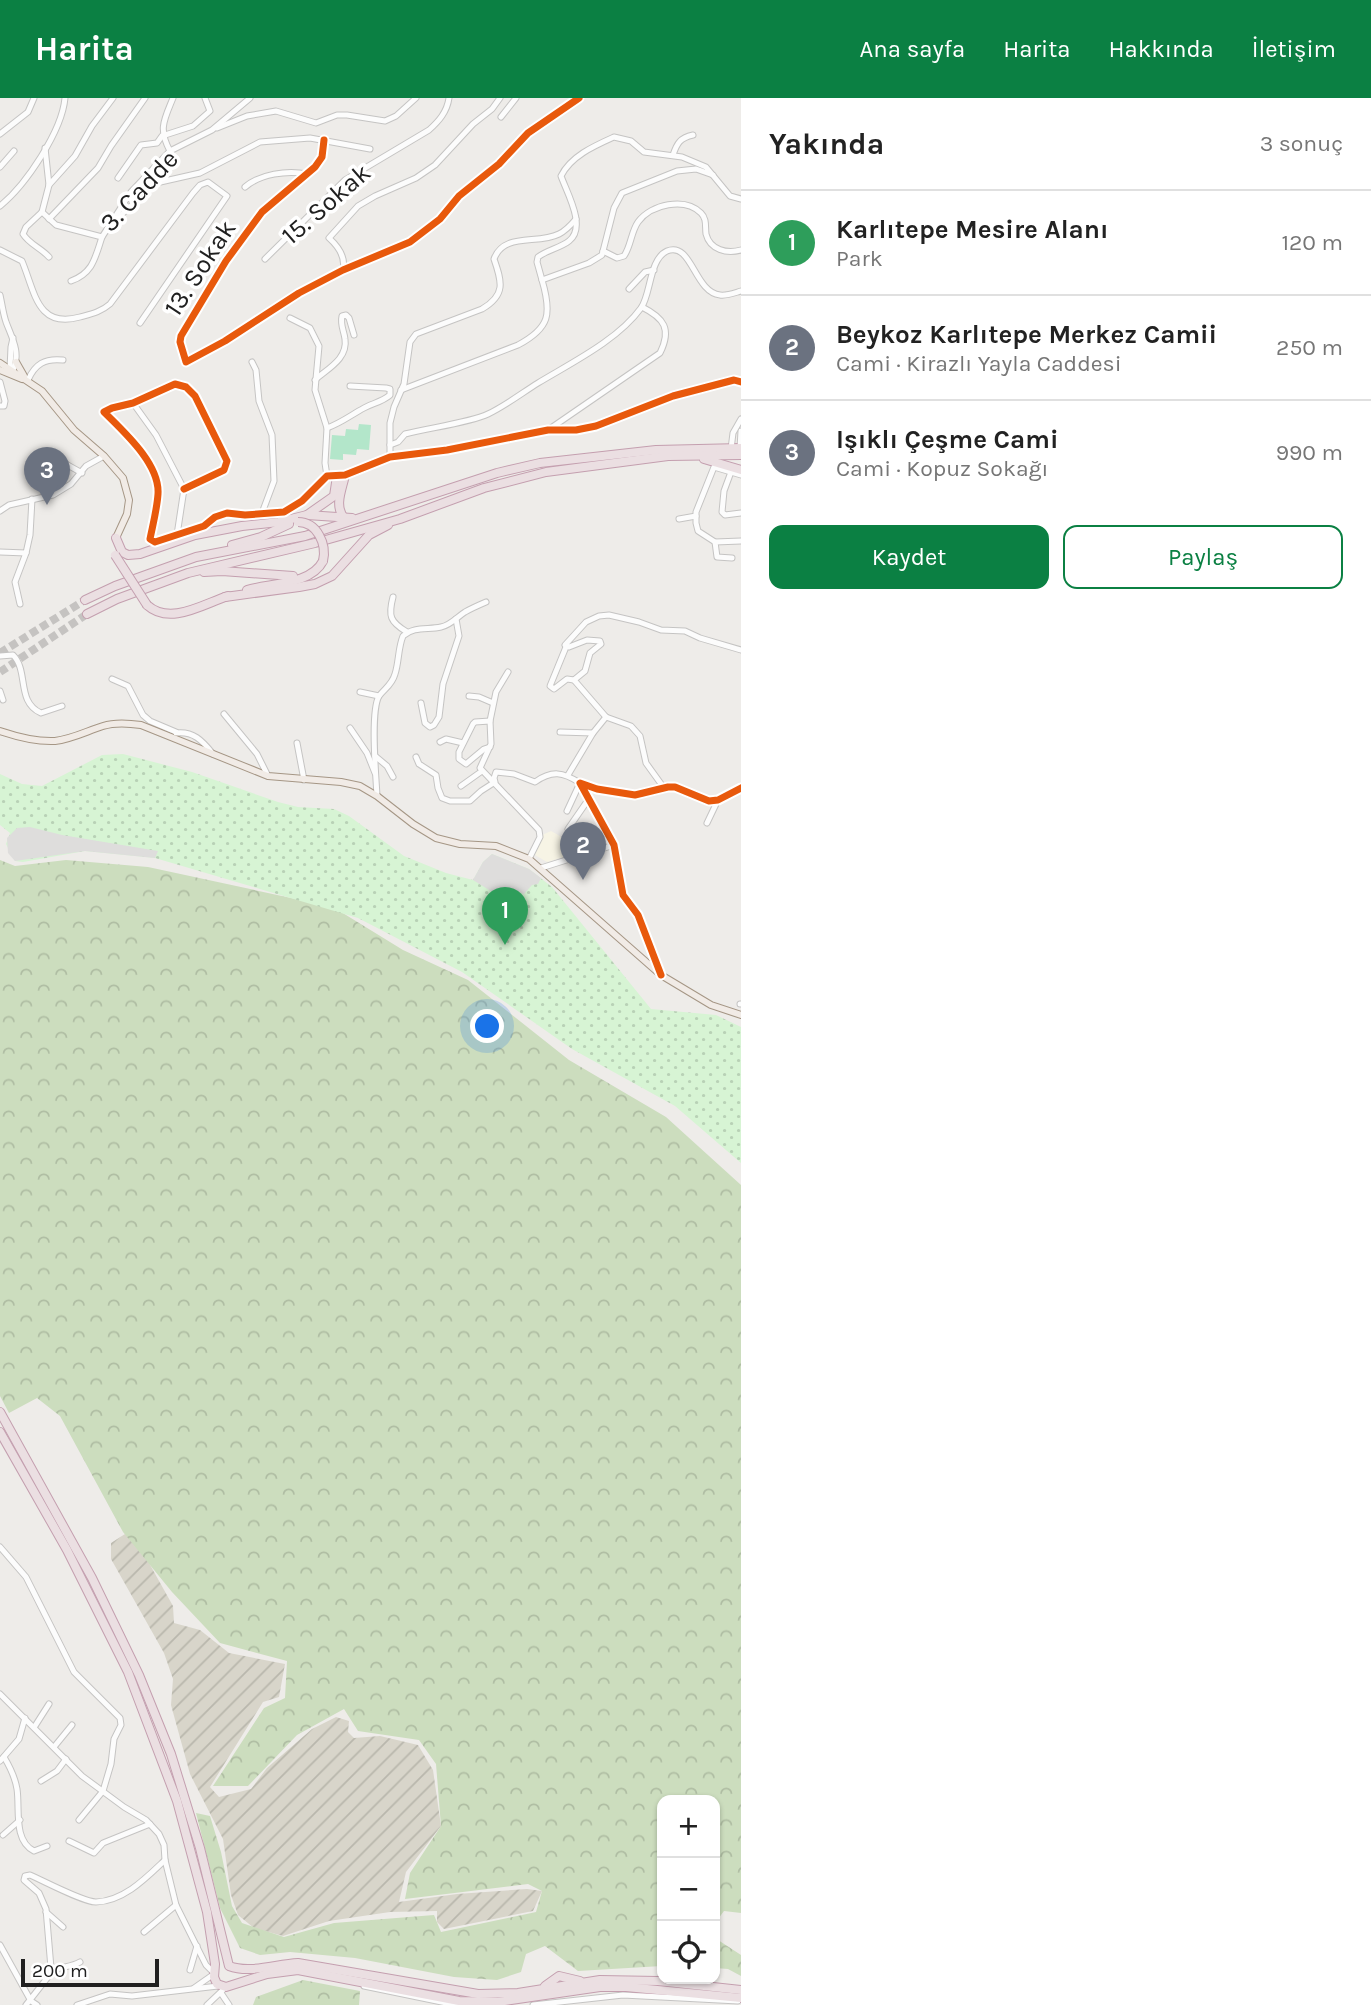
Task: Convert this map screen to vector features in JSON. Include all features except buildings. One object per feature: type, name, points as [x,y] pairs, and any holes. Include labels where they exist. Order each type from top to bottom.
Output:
[{"type":"highway","points":[[196,556],[305,536],[497,473],[540,463],[656,450],[738,453]]},
{"type":"highway","points":[[87,614],[117,599],[188,573],[315,543],[400,519],[484,488],[546,472],[684,456],[738,453]]},
{"type":"highway","points":[[738,453],[735,464],[741,473]]},
{"type":"highway","points":[[684,456],[714,467]]},
{"type":"highway","points":[[694,456],[741,473]]},
{"type":"highway","points":[[307,515],[334,496],[336,476]]},
{"type":"highway","points":[[336,476],[339,511],[344,518]]},
{"type":"highway","points":[[211,532],[305,522],[312,525],[320,537],[324,549],[323,561],[320,567],[306,577],[264,584],[180,613],[166,615],[154,612],[147,605],[111,549],[112,541],[116,538],[122,552],[140,555],[211,532],[307,515],[362,518]]},
{"type":"highway","points":[[225,597],[315,584],[332,576],[369,535],[400,519]]},
{"type":"highway","points":[[85,600],[196,556],[261,537],[293,523]]},
{"type":"highway","points":[[188,573],[222,571],[306,577]]},
{"type":"highway","points":[[0,1412],[92,1578],[139,1675],[171,1754],[235,1974],[225,1987]]},
{"type":"highway","points":[[0,1432],[68,1550],[138,1695],[181,1813],[207,1912],[215,1981],[225,1987],[282,1971],[298,1970],[459,2001],[519,2000],[600,1987],[626,1987],[741,2000]]},
{"type":"highway","points":[[214,1972],[220,1966],[253,1969],[281,1963],[298,1963],[478,1994],[517,1993],[586,1982],[627,1979],[741,1990]]},
{"type":"main road","points":[[0,365],[13,360],[28,380]]},
{"type":"main road","points":[[0,365],[42,391],[74,429],[117,469],[129,491],[127,514],[116,538]]},
{"type":"main road","points":[[0,732],[19,738],[55,741],[105,725],[141,725],[268,776],[360,786],[436,838],[460,844],[505,848],[529,859],[661,975],[711,1005],[741,1015]]},
{"type":"street","points":[[0,134],[28,112],[34,98]]},
{"type":"street","points":[[0,206],[20,186],[45,148],[64,111],[65,98]]},
{"type":"street","points":[[49,185],[75,156],[92,126],[113,98]]},
{"type":"street","points":[[49,219],[98,168],[145,98]]},
{"type":"street","points":[[118,177],[141,145],[157,143],[162,136],[164,120],[173,98]]},
{"type":"street","points":[[162,136],[193,126],[210,111],[205,98]]},
{"type":"street","name":"3. Cadde","points":[[43,212],[55,225],[102,237],[131,192],[170,151],[212,130],[250,98]]},
{"type":"street","name":"15. Sokak","points":[[212,130],[247,116],[276,111],[316,122],[337,115],[384,121],[396,116],[416,98]]},
{"type":"street","name":"15. Sokak","points":[[265,259],[345,180],[439,122],[449,98]]},
{"type":"street","points":[[342,270],[342,254],[330,238],[358,206],[416,178],[435,165],[500,98]]},
{"type":"street","points":[[501,117],[516,98]]},
{"type":"street","points":[[342,270],[410,242],[440,219],[459,196],[499,164],[528,133],[579,98]]},
{"type":"street","points":[[673,155],[676,145],[683,137],[693,135]]},
{"type":"street","points":[[162,136],[170,151]]},
{"type":"street","points":[[401,390],[518,345],[535,336],[543,327],[548,317],[538,257],[572,239],[576,230],[576,219],[561,176],[566,165],[591,148],[614,136],[631,141],[644,152],[673,155],[706,167],[730,197],[741,199]]},
{"type":"street","points":[[114,216],[121,215],[156,183],[200,173],[261,142],[310,138],[370,149]]},
{"type":"street","name":"13. Sokak","points":[[324,140],[322,157],[315,167],[262,212],[226,261],[181,336],[180,342],[186,362],[342,270]]},
{"type":"street","points":[[45,148],[49,185],[43,212],[26,227],[23,234],[49,257]]},
{"type":"street","points":[[0,167],[14,151]]},
{"type":"street","points":[[542,280],[589,263],[601,255],[614,208],[622,193],[677,171],[696,169],[713,175]]},
{"type":"street","name":"13. Sokak","points":[[245,187],[268,175],[289,172],[307,174]]},
{"type":"street","points":[[0,250],[22,261],[40,307],[52,317],[60,321],[99,312],[110,304],[193,193],[208,182],[227,196],[140,323]]},
{"type":"street","points":[[603,251],[617,258],[624,256],[634,229],[641,219],[653,208],[664,205],[698,210],[706,220],[706,232],[712,244],[728,252],[741,250]]},
{"type":"street","points":[[390,457],[392,415],[401,390],[410,342],[416,334],[492,304],[499,293],[501,281],[494,260],[498,250],[509,243],[557,235],[576,219]]},
{"type":"street","points":[[71,281],[83,276],[89,269],[102,237]]},
{"type":"street","points":[[390,445],[398,442],[405,434],[486,415],[603,345],[642,307],[654,270],[662,255],[671,250],[686,256],[705,288],[722,295],[741,291]]},
{"type":"street","points":[[629,289],[645,272],[654,270]]},
{"type":"street","points":[[0,295],[3,319],[16,349],[11,371]]},
{"type":"street","points":[[548,430],[660,353],[666,342],[663,322],[657,315],[642,307]]},
{"type":"street","points":[[315,380],[345,351],[346,341],[340,320],[342,316],[349,318],[354,335]]},
{"type":"street","points":[[290,318],[310,328],[319,346],[315,390],[327,428],[325,463],[336,476]]},
{"type":"street","points":[[28,380],[33,369],[44,360],[63,360]]},
{"type":"street","points":[[252,362],[256,370],[258,401],[272,435],[274,481],[262,513]]},
{"type":"street","points":[[184,489],[223,470],[226,461],[195,396],[186,387],[175,384],[104,412],[134,442],[157,478],[159,493],[150,539],[155,542],[204,526],[215,517],[227,513],[284,512],[336,476],[390,457],[447,450],[548,430],[596,426],[673,396],[734,380],[741,382]]},
{"type":"street","points":[[0,382],[5,401],[4,406],[0,406]]},
{"type":"street","points":[[327,428],[364,408],[382,402],[390,395],[390,389],[386,388],[350,386]]},
{"type":"street","points":[[133,402],[156,435],[184,489],[177,535]]},
{"type":"street","points":[[738,453],[733,433],[741,419]]},
{"type":"street","points":[[564,421],[567,430]]},
{"type":"street","points":[[738,453],[741,431]]},
{"type":"street","points":[[46,453],[82,473]]},
{"type":"street","points":[[0,511],[9,505],[53,495],[71,484],[86,466],[104,456]]},
{"type":"street","points":[[741,473],[714,467],[696,516],[698,531],[715,542],[741,541]]},
{"type":"street","points":[[731,472],[724,491],[722,512],[725,515],[741,513]]},
{"type":"street","points":[[20,604],[15,582],[30,535],[32,499]]},
{"type":"street","points":[[679,519],[696,516]]},
{"type":"street","points":[[715,542],[717,557],[732,558]]},
{"type":"street","points":[[0,552],[26,553]]},
{"type":"street","points":[[393,597],[390,618],[393,624],[407,632]]},
{"type":"street","points":[[377,796],[376,708],[379,696],[390,687],[395,677],[401,641],[407,632],[428,627],[438,628],[486,602]]},
{"type":"street","points":[[664,788],[646,763],[640,736],[631,726],[606,718],[575,680],[567,679],[554,689],[550,687],[566,642],[586,622],[598,616],[610,615],[661,630],[685,631],[741,650]]},
{"type":"street","points":[[421,703],[425,723],[430,727],[435,725],[439,717],[443,684],[459,636],[456,619]]},
{"type":"street","points":[[566,647],[587,640],[601,642],[590,653],[584,671],[575,680]]},
{"type":"street","points":[[0,656],[13,655],[20,662],[25,696],[35,710],[41,713],[62,706]]},
{"type":"street","points":[[508,672],[493,703],[490,747],[481,765],[482,771],[539,830],[540,837],[529,859]]},
{"type":"street","points":[[113,679],[128,686],[143,715],[150,721],[176,732]]},
{"type":"street","points":[[0,691],[4,700]]},
{"type":"street","points":[[360,692],[379,696]]},
{"type":"street","points":[[469,696],[493,703]]},
{"type":"street","points":[[224,714],[257,754],[268,776]]},
{"type":"street","points":[[568,775],[593,733],[606,718]]},
{"type":"street","points":[[490,721],[475,722],[458,755],[462,763],[466,764],[490,747]]},
{"type":"street","points":[[350,728],[366,753],[376,776]]},
{"type":"street","points":[[167,734],[187,732],[194,735],[213,754]]},
{"type":"street","points":[[560,733],[593,733]]},
{"type":"street","points":[[440,742],[446,739],[463,743]]},
{"type":"street","points":[[297,743],[304,780]]},
{"type":"street","points":[[375,756],[387,766],[393,777]]},
{"type":"street","points":[[416,757],[419,764],[436,775],[440,794],[446,800],[470,801],[495,782]]},
{"type":"street","points":[[461,786],[482,771]]},
{"type":"street","points":[[495,782],[496,772],[514,774],[536,782],[552,773],[568,775],[597,789],[635,795],[664,788],[684,790],[706,801],[718,800],[741,788]]},
{"type":"street","points":[[580,783],[614,845],[624,895],[638,915],[661,975]]},
{"type":"street","points":[[567,811],[580,783]]},
{"type":"street","points":[[568,829],[589,800]]},
{"type":"street","points":[[707,823],[718,800]]},
{"type":"street","points":[[541,868],[614,845]]},
{"type":"street","points":[[0,1547],[2,1555],[26,1577],[74,1672],[120,1718],[121,1725],[114,1739],[111,1764],[103,1791],[79,1820]]},
{"type":"street","points":[[1,1697],[35,1726],[66,1759],[103,1791],[150,1824],[159,1834],[164,1845],[176,1905],[208,1969],[214,1972],[194,1988]]},
{"type":"street","points":[[35,1726],[49,1704]]},
{"type":"street","points":[[25,1718],[19,1739],[2,1759],[12,1770],[17,1787],[21,1835],[27,1847],[34,1850],[47,1846]]},
{"type":"street","points":[[54,1747],[72,1725]]},
{"type":"street","points":[[41,1781],[66,1759]]},
{"type":"street","points":[[3,1835],[20,1820]]},
{"type":"street","points":[[68,1841],[94,1853],[103,1843],[150,1824]]},
{"type":"street","points":[[49,1973],[46,1912],[39,1893],[26,1884],[25,1876],[30,1875],[98,1902],[135,1888],[165,1860]]},
{"type":"street","points":[[144,1932],[176,1905]]},
{"type":"street","points":[[46,1912],[63,1927]]},
{"type":"street","points":[[190,1970],[197,1946]]},
{"type":"street","points":[[1,1948],[29,2003],[37,2005]]},
{"type":"street","points":[[29,2003],[49,1973],[79,1962]]},
{"type":"street","points":[[338,1977],[373,1989],[456,2005]]},
{"type":"street","points":[[77,2005],[110,1994],[132,1996],[225,1987]]},
{"type":"street","points":[[207,2005],[225,1987]]},
{"type":"street","points":[[225,1987],[229,2005]]},
{"type":"street","points":[[533,2005],[623,1995],[741,2000]]},
{"type":"shaded area","points":[[30,827],[158,851],[155,858],[85,851],[15,861],[8,853],[7,838],[17,828]]},
{"type":"shaded area","points":[[551,831],[575,850],[574,854],[547,862],[535,855],[542,835]]},
{"type":"shaded area","points":[[492,854],[529,869],[541,878],[538,884],[532,885],[524,894],[513,889],[508,899],[473,880],[483,862]]},
{"type":"shaded area","points":[[125,1534],[139,1545],[173,1606],[174,1623],[200,1630],[229,1653],[285,1664],[279,1697],[263,1702],[210,1787],[219,1797],[251,1789],[267,1768],[312,1729],[336,1717],[349,1721],[348,1732],[354,1738],[380,1736],[418,1745],[433,1770],[441,1826],[406,1872],[399,1902],[457,1894],[527,1889],[542,1891],[533,1911],[444,1929],[437,1922],[437,1911],[390,1912],[329,1921],[283,1936],[254,1928],[238,1915],[231,1895],[223,1839],[190,1774],[171,1705],[173,1679],[164,1653],[111,1559],[111,1543]]},
{"type":"green space","points":[[359,424],[371,425],[369,450],[357,449],[356,455],[343,454],[343,460],[330,459],[332,435],[345,436],[346,429],[358,430]]},
{"type":"green space","points":[[123,754],[192,772],[278,802],[298,807],[334,809],[349,816],[404,856],[446,873],[473,880],[483,862],[492,854],[529,869],[552,887],[651,1009],[716,1015],[741,1027],[741,1163],[675,1106],[572,1049],[462,972],[358,918],[155,858],[85,851],[23,862],[15,861],[6,844],[10,833],[0,825],[0,774],[22,784],[42,786],[102,755]]},
{"type":"green space","points":[[0,860],[15,866],[66,860],[148,867],[333,907],[403,950],[468,980],[569,1060],[666,1117],[741,1185],[741,1913],[724,1911],[720,1916],[720,1795],[657,1795],[657,1966],[578,1971],[545,1946],[526,1954],[521,1972],[497,1980],[454,1977],[355,1958],[290,1952],[260,1955],[240,1948],[220,1908],[196,1813],[210,1816],[221,1852],[232,1906],[242,1923],[284,1937],[334,1923],[434,1915],[441,1932],[536,1912],[542,1891],[528,1884],[405,1899],[410,1873],[441,1826],[436,1764],[419,1740],[358,1731],[344,1709],[297,1735],[248,1786],[213,1786],[264,1708],[285,1698],[287,1661],[220,1643],[172,1592],[123,1532],[60,1416],[37,1398],[9,1413],[0,1396]]},
{"type":"green space","points":[[720,1941],[741,1955],[741,1976],[728,1969],[720,1968]]},
{"type":"green space","points":[[303,1980],[360,1991],[359,2005],[253,2005],[256,1997]]},
{"type":"tunnel","points":[[0,653],[85,600]]},
{"type":"tunnel","points":[[0,672],[87,614]]},
{"type":"cycle path","points":[[324,140],[322,157],[315,167],[262,212],[226,261],[181,336],[180,342],[186,362],[225,341],[299,293],[343,270],[410,242],[440,219],[459,196],[499,164],[528,133],[579,98]]},
{"type":"cycle path","points":[[184,489],[224,470],[227,461],[195,396],[186,387],[175,384],[133,403],[104,412],[139,449],[153,471],[158,494],[150,539],[155,542],[204,526],[215,517],[227,513],[245,515],[284,512],[302,501],[327,476],[345,475],[390,457],[447,450],[548,430],[576,430],[596,426],[673,396],[734,380],[741,382]]},
{"type":"cycle path","points":[[661,975],[638,915],[623,895],[614,845],[580,783],[597,789],[635,795],[675,787],[709,801],[718,800],[741,788]]},
{"type":"place","name":"Işıklı Çeşme Cami","points":[[47,505]]},
{"type":"place","name":"Beykoz Karlıtepe Merkez Camii","points":[[583,880]]},
{"type":"place","name":"Karlıtepe Mesire Alanı","points":[[505,945]]}]
